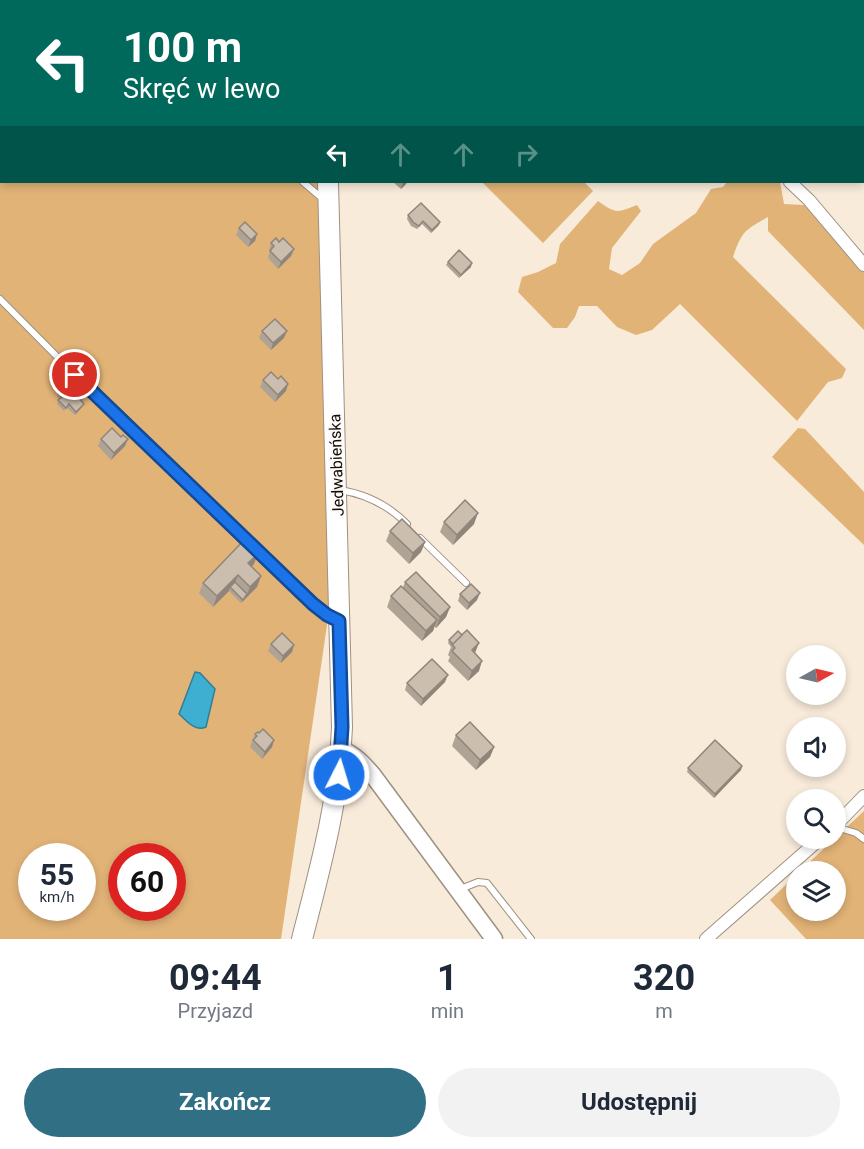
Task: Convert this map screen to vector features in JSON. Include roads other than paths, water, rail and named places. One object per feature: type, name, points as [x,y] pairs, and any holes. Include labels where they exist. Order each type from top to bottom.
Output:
[{"type":"main road","name":"Jedwabieńska","points":[[302,939],[331,821],[341,749],[342,703],[328,183]]},
{"type":"main road","points":[[341,749],[358,759],[372,774],[494,939]]},
{"type":"street","points":[[791,183],[809,200],[864,265]]},
{"type":"street","points":[[846,815],[864,796]]},
{"type":"street","points":[[706,939],[808,849]]},
{"type":"lane","points":[[304,183],[328,203]]},
{"type":"lane","points":[[0,298],[104,404],[296,588],[327,615],[339,621]]},
{"type":"lane","points":[[336,490],[363,495],[397,514],[466,583]]},
{"type":"lane","points":[[846,830],[864,838]]},
{"type":"lane","points":[[458,890],[478,882],[487,883],[531,939]]},
{"type":"water","points":[[195,672],[200,673],[215,689],[206,727],[202,728],[191,725],[179,714]]}]
